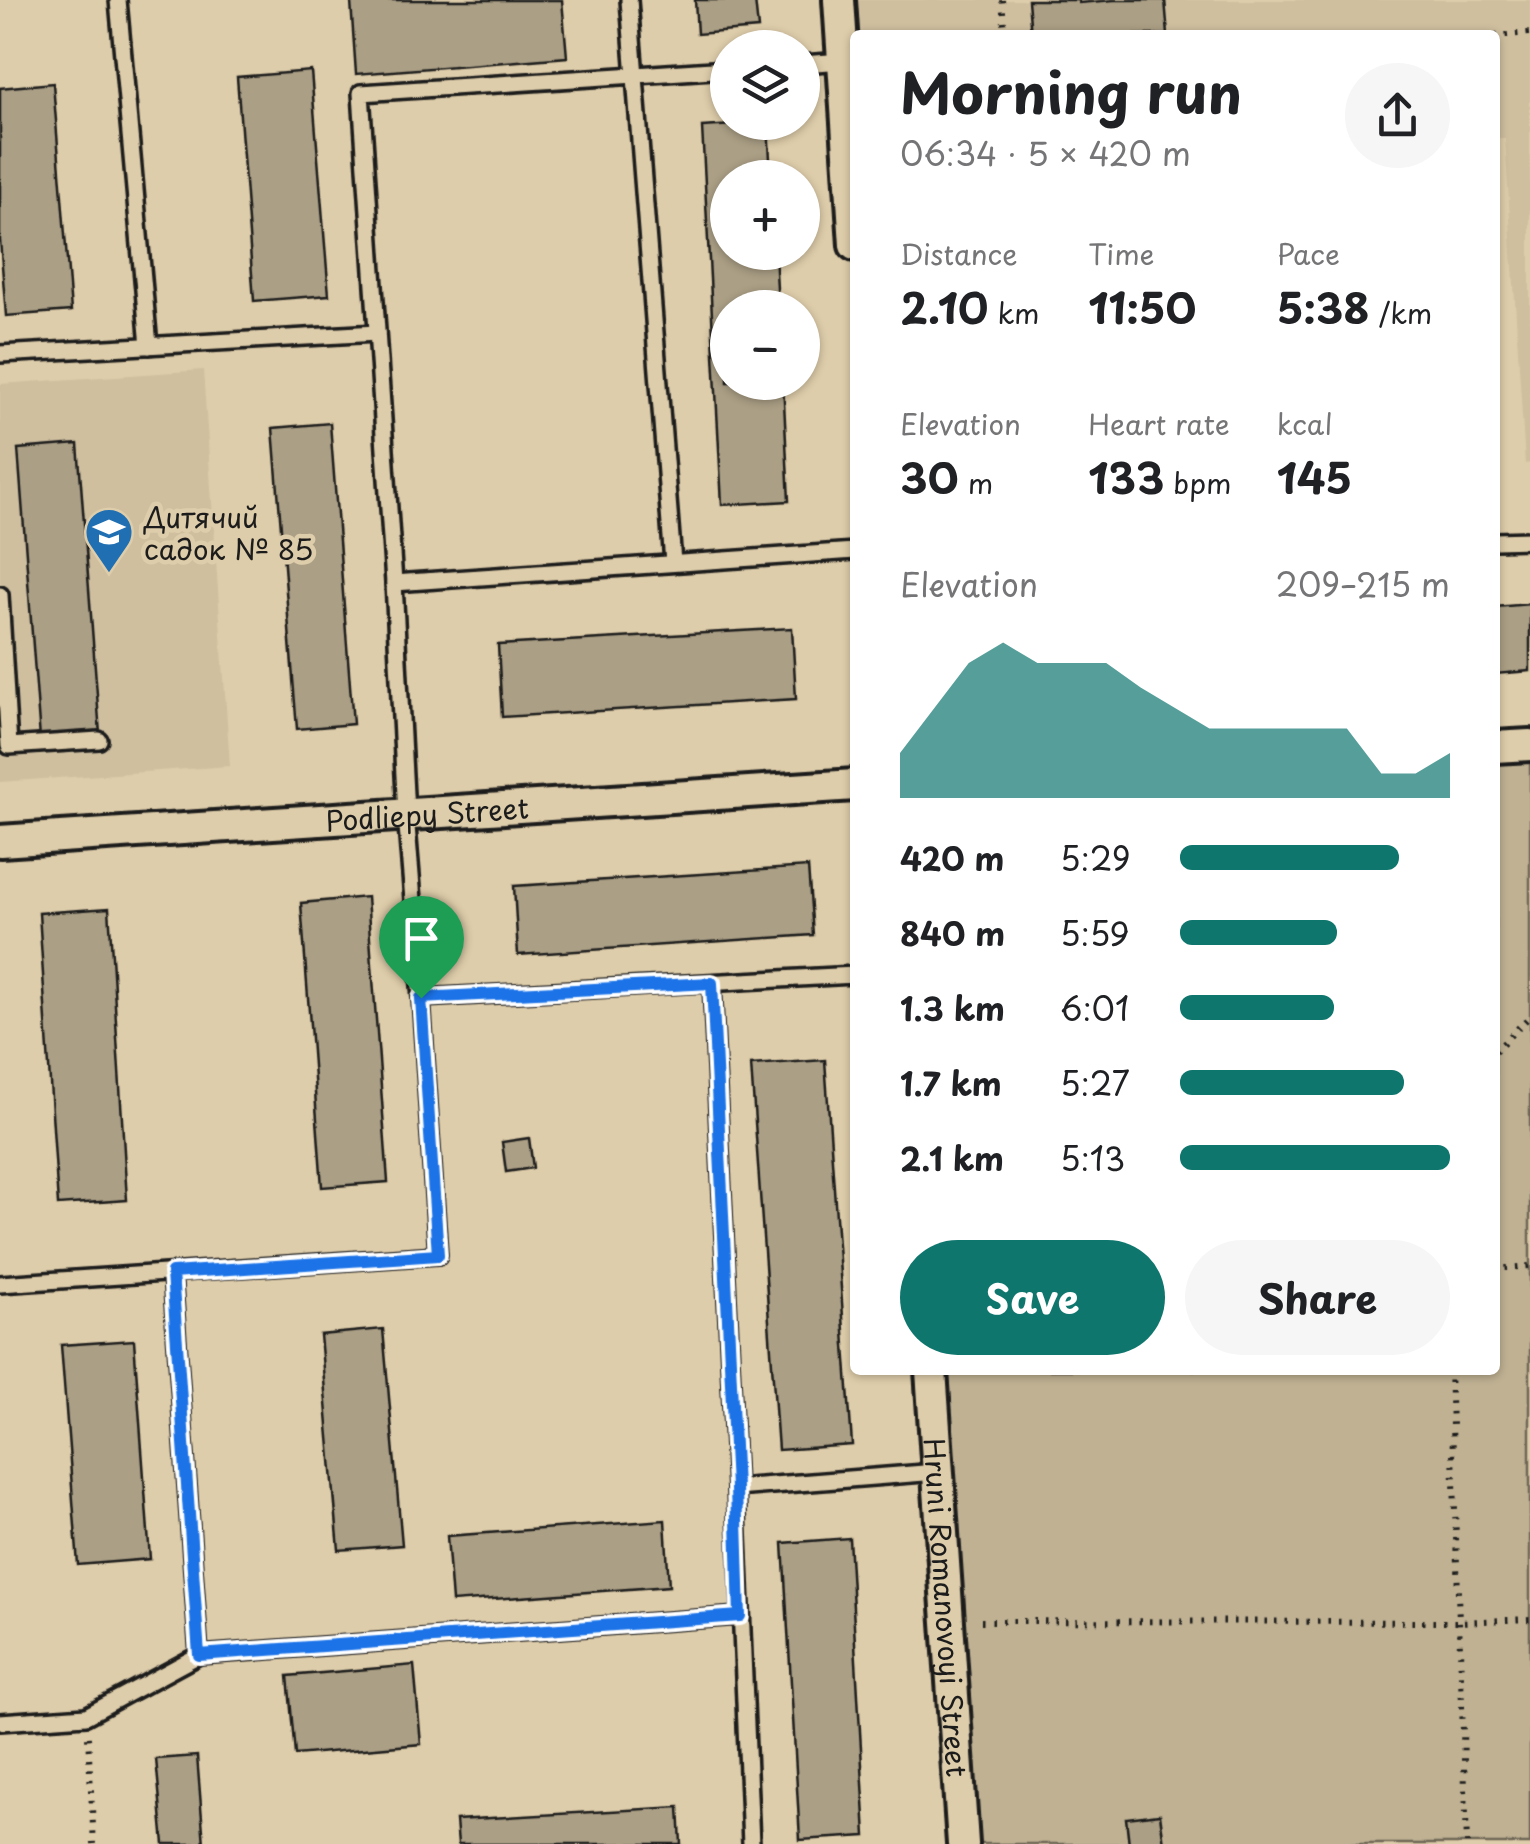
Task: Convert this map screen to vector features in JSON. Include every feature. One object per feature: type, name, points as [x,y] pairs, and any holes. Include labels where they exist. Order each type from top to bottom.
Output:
[{"type":"street","points":[[839,0],[850,168]]},
{"type":"street","points":[[1500,747],[1530,745]]},
{"type":"street","name":"Podliepy Street","points":[[0,841],[850,785]]},
{"type":"street","name":"Hruni Romanovoyi Street","points":[[931,1375],[962,1844]]},
{"type":"lane","points":[[118,0],[149,346]]},
{"type":"lane","points":[[628,0],[673,562]]},
{"type":"lane","points":[[820,63],[843,61]]},
{"type":"lane","points":[[0,1284],[438,1255],[361,94],[710,70]]},
{"type":"lane","points":[[0,354],[377,333]]},
{"type":"lane","points":[[1500,542],[1530,540]]},
{"type":"lane","points":[[394,583],[850,550]]},
{"type":"lane","points":[[0,594],[9,746],[99,740]]},
{"type":"lane","points":[[421,998],[850,975]]},
{"type":"lane","points":[[712,983],[750,1844]]},
{"type":"lane","points":[[172,1273],[199,1655]]},
{"type":"lane","points":[[736,1488],[938,1472]]},
{"type":"lane","points":[[0,1722],[86,1716],[199,1655],[740,1616]]},
{"type":"path","points":[[1002,0],[1005,30]]},
{"type":"path","points":[[1500,36],[1530,33]]},
{"type":"path","points":[[1500,1045],[1530,1016]]},
{"type":"path","points":[[1500,1269],[1530,1266]]},
{"type":"path","points":[[1450,1375],[1467,1844]]},
{"type":"path","points":[[948,1621],[1530,1619]]},
{"type":"path","points":[[86,1716],[94,1844]]},
{"type":"shaded area","points":[[839,0],[1530,0],[1530,463],[1525,464],[1505,138],[1500,138],[1500,30],[853,30]]},
{"type":"shaded area","name":"Дитячий садок № 85","points":[[203,370],[230,766],[0,782],[0,384]]},
{"type":"shaded area","points":[[1530,745],[1530,1844],[963,1844],[931,1375],[1500,1375],[1500,747]]},
{"type":"building","points":[[562,0],[567,57],[356,74],[351,2]]},
{"type":"building","points":[[695,0],[755,0],[758,29],[697,34]]},
{"type":"building","points":[[1028,0],[1165,0],[1168,30],[1031,30]]},
{"type":"building","points":[[311,71],[329,295],[254,301],[237,77]]},
{"type":"building","points":[[53,83],[71,311],[6,316],[0,240],[0,88]]},
{"type":"building","points":[[702,127],[710,127],[710,140],[769,140],[770,160],[710,160],[710,270],[776,270],[777,290],[711,290]]},
{"type":"building","points":[[716,400],[784,400],[789,501],[722,505]]},
{"type":"building","points":[[330,423],[353,724],[297,729],[273,428]]},
{"type":"building","points":[[78,444],[100,734],[40,739],[18,449]]},
{"type":"building","points":[[1530,604],[1530,671],[1500,674],[1500,607]]},
{"type":"building","points":[[792,628],[796,699],[502,717],[498,645]]},
{"type":"building","points":[[808,867],[813,935],[518,955],[514,886]]},
{"type":"building","points":[[367,897],[388,1182],[322,1187],[301,903]]},
{"type":"building","points":[[109,908],[127,1200],[58,1205],[39,913]]},
{"type":"building","points":[[825,1060],[852,1445],[778,1450],[751,1065]]},
{"type":"building","points":[[529,1138],[533,1168],[506,1172],[502,1142]]},
{"type":"building","points":[[383,1329],[402,1545],[339,1550],[320,1335]]},
{"type":"building","points":[[134,1340],[150,1559],[78,1565],[61,1345]]},
{"type":"building","points":[[665,1520],[669,1586],[452,1602],[447,1536]]},
{"type":"building","points":[[849,1538],[866,1836],[800,1840],[783,1543]]},
{"type":"building","points":[[414,1665],[421,1744],[295,1755],[288,1676]]},
{"type":"building","points":[[197,1756],[204,1844],[164,1844],[156,1759]]},
{"type":"building","points":[[679,1807],[681,1844],[458,1844],[456,1820]]},
{"type":"building","points":[[1160,1814],[1164,1844],[1129,1844],[1126,1818]]},
{"type":"place","name":"Дитячий садок № 85","points":[[109,574]]},
{"type":"route","points":[[712,983],[740,1616],[199,1655],[172,1273],[438,1255],[421,998],[712,983]]}]
